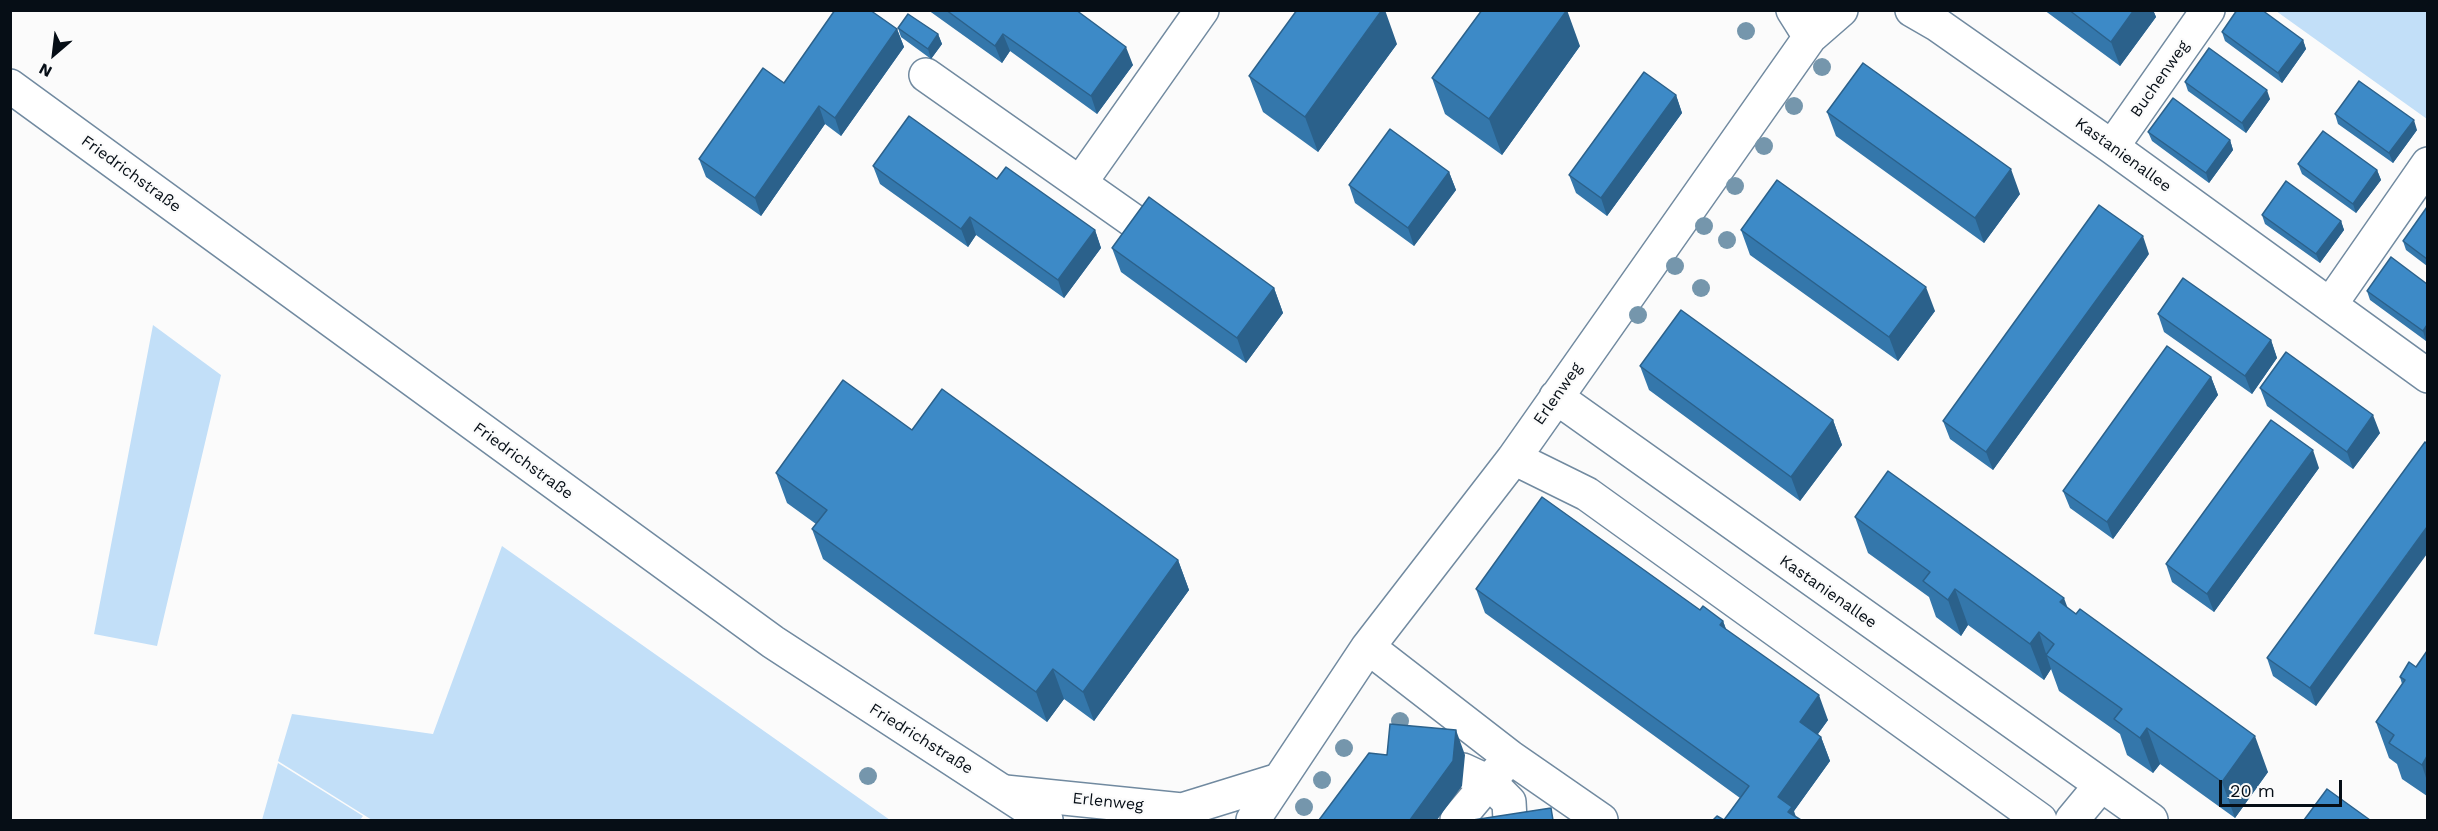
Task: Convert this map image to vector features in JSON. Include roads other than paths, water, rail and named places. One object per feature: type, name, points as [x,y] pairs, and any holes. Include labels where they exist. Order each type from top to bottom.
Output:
[{"type":"street","points":[[1080,183],[1202,10]]},
{"type":"street","name":"Erlenweg","points":[[1252,820],[1368,647],[1514,458],[1802,24],[1841,10]]},
{"type":"street","name":"Kastanienallee","points":[[1912,10],[1938,25],[2112,147],[2427,376]]},
{"type":"street","name":"Buchenweg","points":[[2112,147],[2208,10]]},
{"type":"street","points":[[926,75],[1135,222]]},
{"type":"street","name":"Friedrichstraße","points":[[10,86],[772,642],[1046,820]]},
{"type":"street","points":[[2330,304],[2427,164]]},
{"type":"street","name":"Kastanienallee","points":[[1556,397],[2151,820]]},
{"type":"street","points":[[1514,458],[1587,494],[2040,820]]},
{"type":"street","points":[[1368,647],[1510,758],[1600,820]]},
{"type":"street","points":[[1457,820],[1476,776],[1510,758]]},
{"type":"street","points":[[1476,776],[1509,802],[1510,820]]},
{"type":"street","name":"Erlenweg","points":[[1005,792],[1182,810],[1279,780]]},
{"type":"street","points":[[2072,820],[2101,785]]}]
